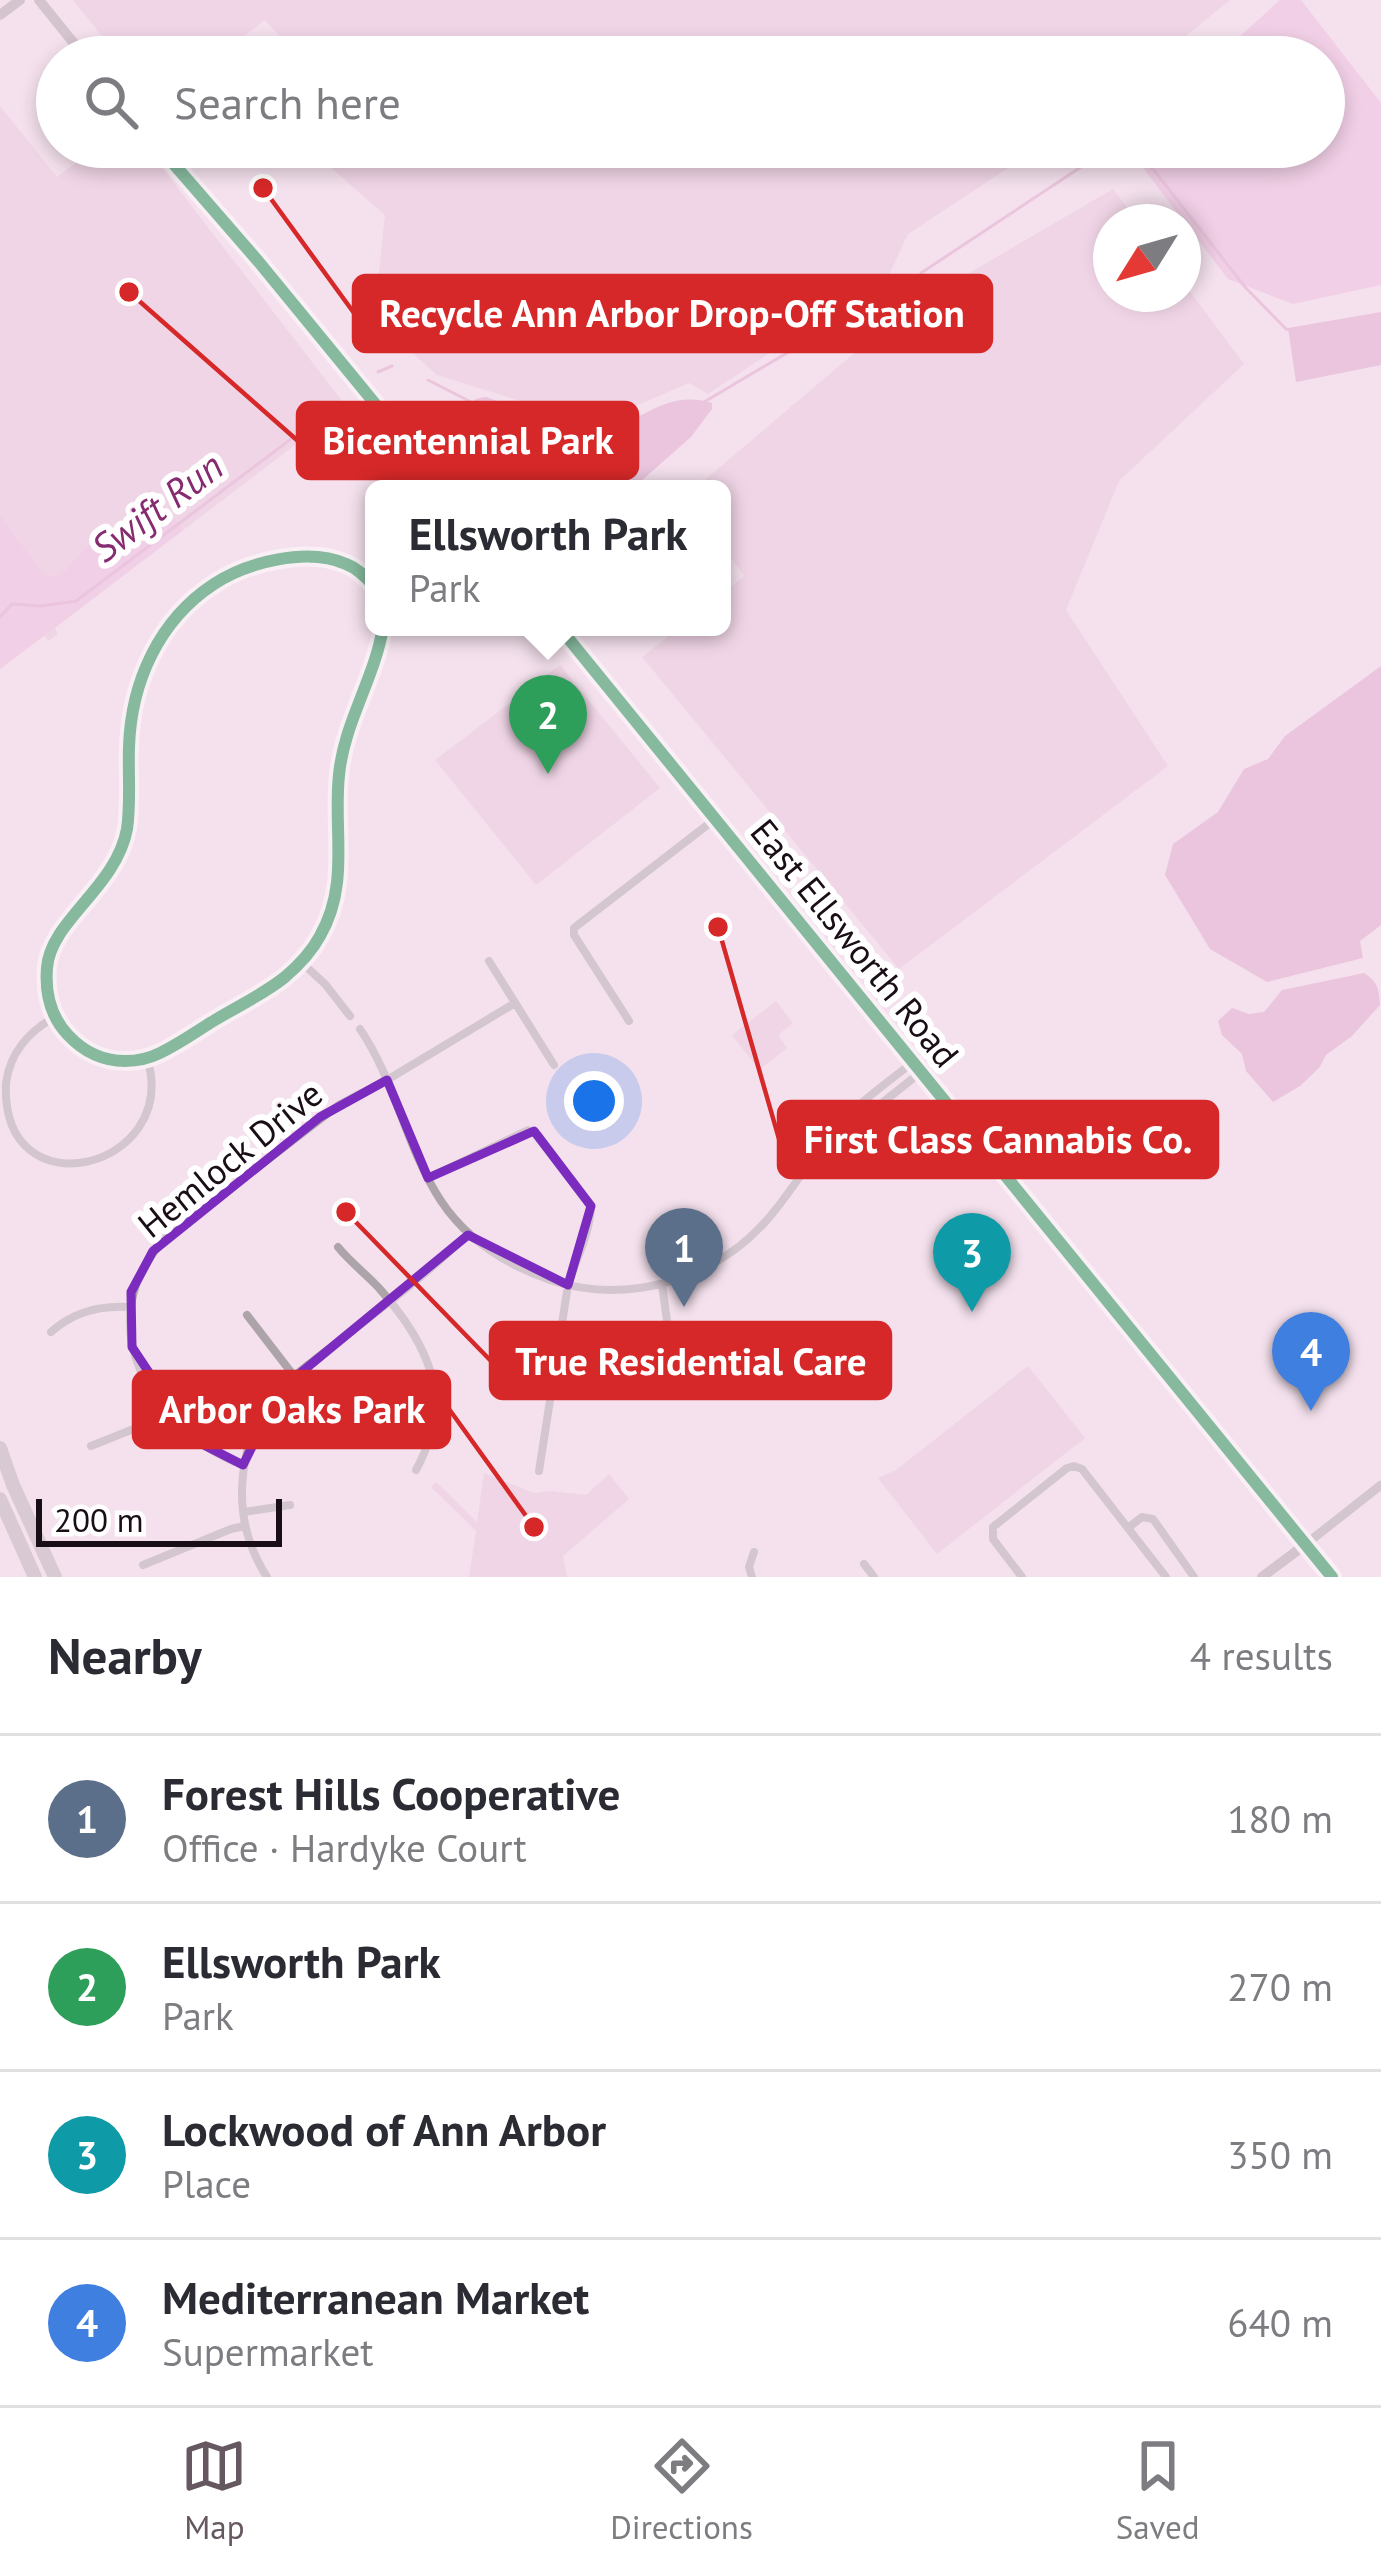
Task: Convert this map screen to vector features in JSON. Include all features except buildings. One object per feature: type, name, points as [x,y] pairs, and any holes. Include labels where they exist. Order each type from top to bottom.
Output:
[{"type":"highway","points":[[0,1448],[55,1577]]},
{"type":"highway","points":[[0,1499],[35,1577]]},
{"type":"main road","points":[[0,15],[20,0]]},
{"type":"main road","points":[[39,0],[68,36]]},
{"type":"main road","points":[[177,168],[438,480]]},
{"type":"main road","name":"East Ellsworth Road","points":[[566,636],[1332,1577]]},
{"type":"main road","points":[[1262,1577],[1306,1544]]},
{"type":"street","points":[[365,576],[327,559],[262,564],[218,581],[196,597],[164,633],[134,695],[127,828],[119,854],[49,953],[46,981],[55,1018],[72,1039],[94,1054],[128,1061],[147,1058],[260,994],[301,962],[323,931],[338,888],[337,794],[342,754],[381,636]]},
{"type":"street","points":[[628,1021],[574,928],[715,819]]},
{"type":"street","points":[[489,961],[554,1065]]},
{"type":"street","points":[[301,962],[350,1016]]},
{"type":"street","name":"Hemlock Drive","points":[[129,1307],[138,1275],[166,1238],[320,1118],[515,1004]]},
{"type":"street","points":[[55,1018],[39,1027],[15,1053],[5,1087],[13,1135],[28,1153],[44,1162],[89,1161],[136,1132],[150,1097],[147,1058]]},
{"type":"street","points":[[360,1029],[378,1057],[428,1178],[469,1233],[514,1265],[568,1285],[620,1291],[662,1284],[712,1264],[752,1236],[845,1117],[917,1067]]},
{"type":"street","points":[[428,1178],[521,1131],[534,1131],[591,1206],[568,1285],[539,1471]]},
{"type":"street","points":[[267,1577],[245,1526],[241,1495],[247,1449],[262,1416],[294,1376],[435,1267],[469,1233]]},
{"type":"street","points":[[338,1247],[390,1302],[422,1347],[435,1386],[434,1420],[416,1469]]},
{"type":"street","points":[[662,1284],[675,1381]]},
{"type":"street","points":[[51,1332],[80,1313],[129,1307],[136,1362],[165,1408],[194,1440],[244,1465]]},
{"type":"street","points":[[247,1315],[318,1400]]},
{"type":"street","points":[[91,1446],[136,1427],[165,1408]]},
{"type":"street","points":[[1022,1577],[993,1539],[993,1527],[1074,1466],[1082,1469],[1166,1577]]},
{"type":"street","points":[[1306,1544],[1381,1485]]},
{"type":"street","points":[[243,1512],[290,1505]]},
{"type":"street","points":[[1128,1528],[1142,1517],[1153,1520],[1194,1577]]},
{"type":"street","points":[[143,1565],[245,1526]]},
{"type":"street","points":[[752,1577],[749,1567],[754,1552]]},
{"type":"street","points":[[864,1564],[874,1577]]},
{"type":"highlighted area","points":[[387,1080],[428,1178],[534,1131],[591,1206],[568,1285],[468,1235],[281,1389],[243,1465],[194,1440],[132,1347],[131,1292],[153,1251],[320,1117]]},
{"type":"shaded area","points":[[73,0],[1230,0],[1186,36],[279,36],[265,20],[244,36],[102,36]]},
{"type":"shaded area","points":[[1280,0],[1301,0],[1329,36],[1240,36]]},
{"type":"shaded area","points":[[1345,57],[1381,103],[1381,285],[1293,304],[1228,279],[1201,244],[1201,204],[1171,204],[1143,168],[1345,168]]},
{"type":"shaded area","points":[[0,106],[36,151],[36,168],[50,168],[57,177],[69,168],[162,168],[346,406],[55,628],[58,634],[49,641],[44,636],[0,669]]},
{"type":"shaded area","points":[[331,168],[1008,168],[908,234],[890,273],[708,394],[689,383],[594,424],[437,375],[374,319],[385,215]]},
{"type":"shaded area","points":[[1113,189],[1124,204],[1093,204],[1093,312],[1201,312],[1201,306],[1244,364],[1119,481],[1066,610],[1168,766],[899,969],[642,657],[669,636],[731,636],[731,587],[744,576],[731,558],[731,480],[705,480],[904,311]]},
{"type":"shaded area","points":[[1381,312],[1381,365],[1296,382],[1288,328]]},
{"type":"shaded area","points":[[486,397],[546,419],[593,429],[619,425],[681,400],[712,403],[712,409],[691,437],[642,480],[527,480],[490,433],[466,412],[473,401]]},
{"type":"shaded area","points":[[150,489],[183,530],[0,669],[0,514],[41,572],[53,577],[87,546],[115,534],[134,509],[133,503]]},
{"type":"shaded area","points":[[560,665],[660,788],[536,885],[435,760]]},
{"type":"shaded area","points":[[1381,666],[1381,925],[1360,941],[1363,958],[1267,982],[1210,949],[1165,875],[1173,844],[1218,812],[1244,769],[1268,759],[1285,736]]},
{"type":"shaded area","points":[[1364,973],[1377,986],[1380,1005],[1300,1086],[1273,1102],[1246,1071],[1242,1054],[1222,1035],[1218,1021],[1232,1008],[1249,1014],[1264,1012],[1282,990]]},
{"type":"shaded area","points":[[776,1001],[793,1023],[778,1035],[787,1048],[759,1070],[732,1035]]},
{"type":"shaded area","points":[[1028,1366],[1085,1438],[937,1554],[878,1478],[896,1470]]},
{"type":"shaded area","points":[[484,1473],[534,1493],[586,1495],[609,1474],[629,1499],[563,1556],[567,1577],[469,1577],[476,1531],[431,1487],[436,1482],[477,1522]]},
{"type":"waterway","name":"Swift Run","points":[[921,273],[1079,168]]},
{"type":"waterway","name":"Swift Run","points":[[1151,168],[1245,287],[1292,330]]},
{"type":"waterway","name":"Swift Run","points":[[704,402],[895,289],[904,276]]},
{"type":"waterway","name":"Swift Run","points":[[378,372],[392,366]]},
{"type":"waterway","name":"Swift Run","points":[[428,380],[473,403]]},
{"type":"waterway","name":"Swift Run","points":[[0,617],[12,604],[76,601],[335,406]]},
{"type":"cycle path","points":[[177,168],[438,480]]},
{"type":"cycle path","points":[[365,576],[331,559],[314,557],[278,559],[243,569],[195,599],[163,634],[135,699],[128,819],[121,850],[59,935],[47,968],[53,1012],[80,1046],[117,1061],[156,1055],[277,983],[313,947],[335,897],[342,756],[381,636]]},
{"type":"cycle path","points":[[566,636],[1332,1577]]},
{"type":"place","name":"Recycle Ann Arbor Drop-Off Station","points":[[263,188]]},
{"type":"place","name":"Bicentennial Park","points":[[129,292]]},
{"type":"place","name":"Ellsworth Park","points":[[548,774]]},
{"type":"place","name":"First Class Cannabis Co.","points":[[718,927]]},
{"type":"place","name":"True Residential Care","points":[[346,1212]]},
{"type":"place","name":"Forest Hills Cooperative","points":[[684,1307]]},
{"type":"place","name":"Lockwood of Ann Arbor","points":[[972,1312]]},
{"type":"place","name":"Mediterranean Market","points":[[1311,1411]]},
{"type":"place","name":"Arbor Oaks Park","points":[[534,1527]]}]
